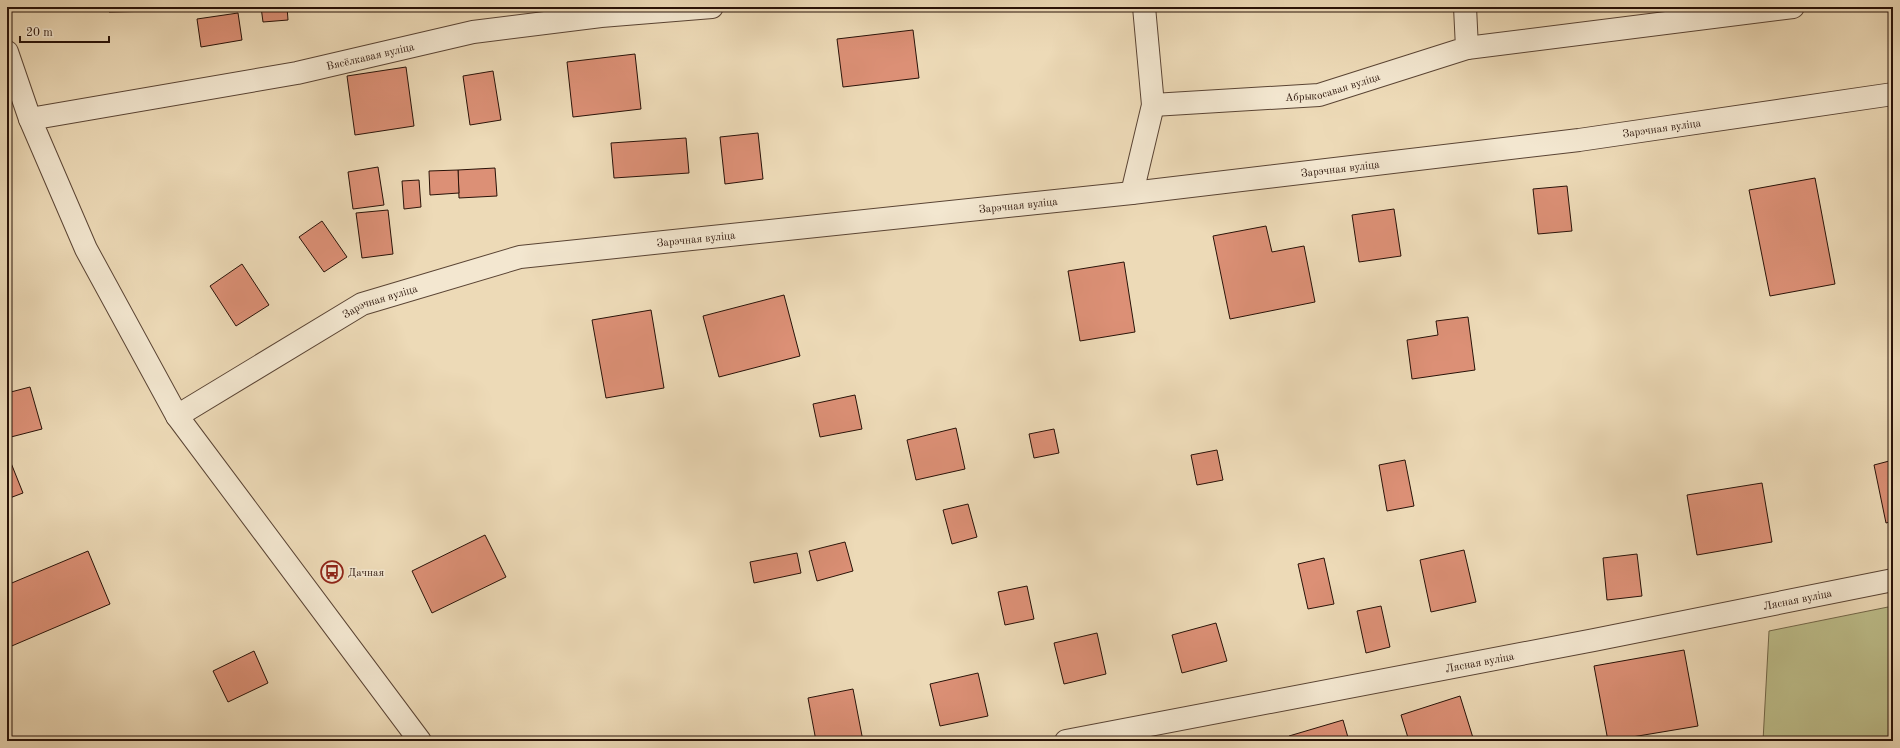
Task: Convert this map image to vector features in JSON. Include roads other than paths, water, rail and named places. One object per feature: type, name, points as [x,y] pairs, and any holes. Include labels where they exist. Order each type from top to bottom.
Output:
[{"type":"street","name":"Вясёлкавая вуліца","points":[[30,120],[297,72],[473,32],[601,16],[712,7]]},
{"type":"street","points":[[1132,193],[1153,105],[1144,7]]},
{"type":"street","points":[[1465,7],[1467,48]]},
{"type":"street","name":"Абрыкосавая вуліца","points":[[1153,105],[1319,95],[1467,48],[1793,7]]},
{"type":"street","points":[[7,52],[30,120],[86,249],[176,416],[420,741]]},
{"type":"street","name":"Зарэчная вуліца","points":[[176,416],[362,304],[520,258],[1132,193],[1579,140],[1893,94]]},
{"type":"street","name":"Лясная вуліца","points":[[1066,741],[1602,639],[1893,580]]},
{"type":"place","name":"Дачная","points":[[332,572]]}]
